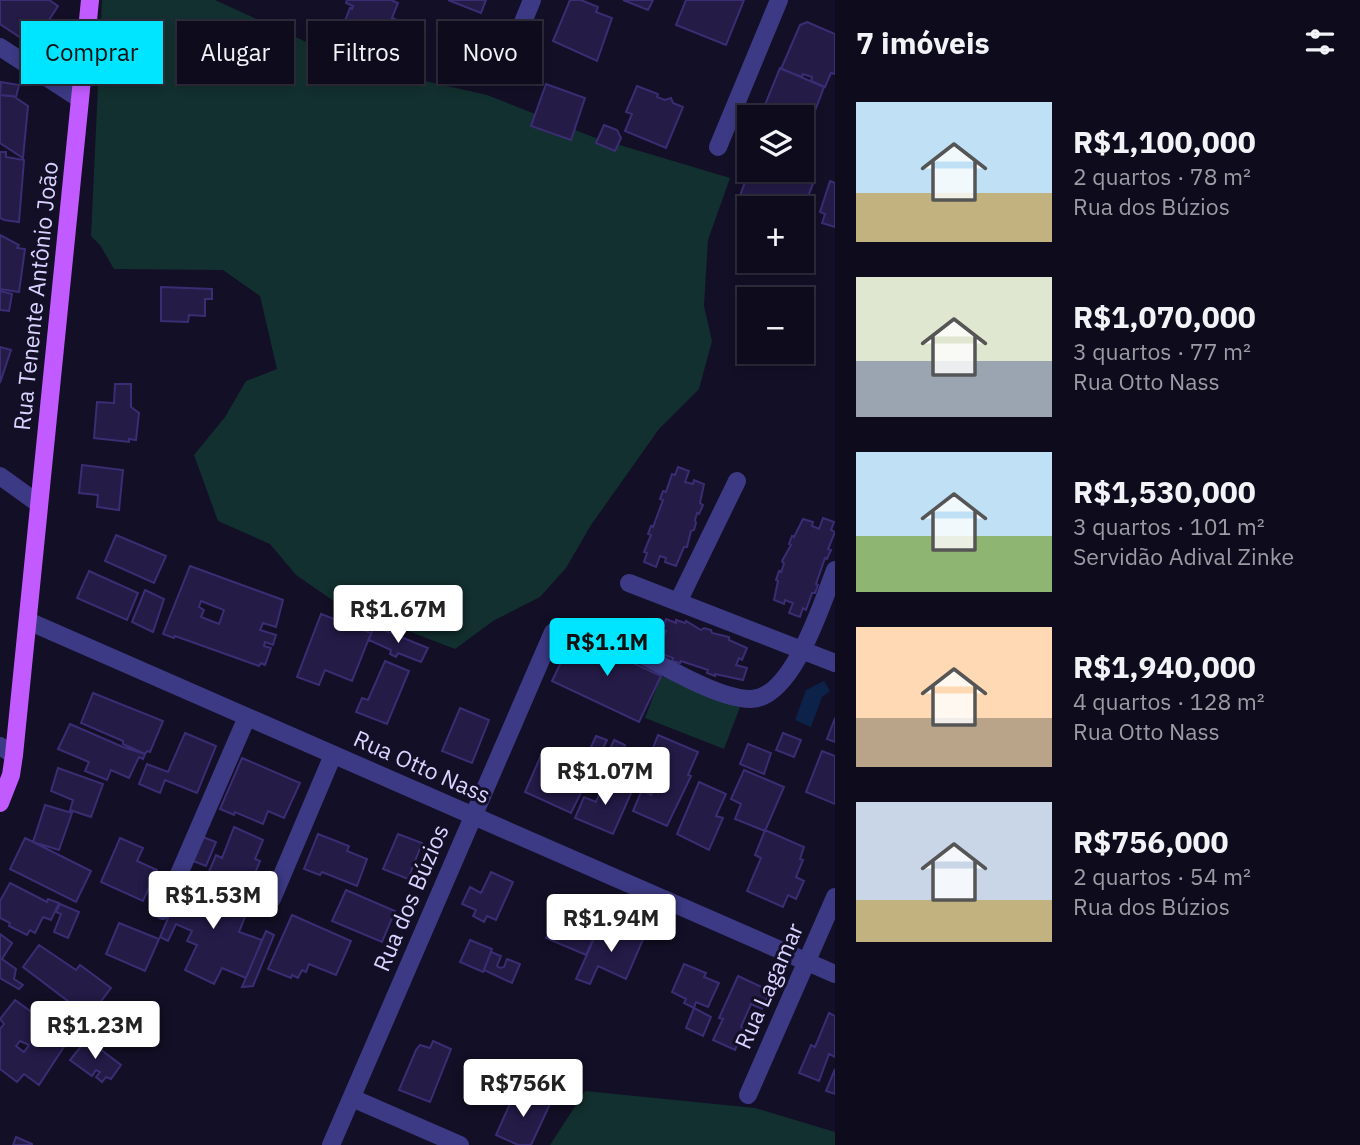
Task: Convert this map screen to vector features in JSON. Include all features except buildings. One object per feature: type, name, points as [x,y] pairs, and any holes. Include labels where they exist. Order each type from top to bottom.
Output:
[{"type":"main road","name":"Rua Tenente Antônio João","points":[[0,803],[11,775],[7,751],[28,621],[90,0]]},
{"type":"street","points":[[523,21],[532,0]]},
{"type":"street","points":[[718,147],[779,0]]},
{"type":"street","points":[[0,47],[80,99]]},
{"type":"street","points":[[0,476],[39,503]]},
{"type":"street","points":[[678,603],[737,481]]},
{"type":"street","points":[[638,653],[725,694],[752,699],[768,694],[786,677],[803,651],[835,570]]},
{"type":"street","points":[[629,583],[835,663]]},
{"type":"street","name":"Rua Otto Nass","points":[[28,621],[835,974]]},
{"type":"street","name":"Rua dos Búzios","points":[[331,1145],[554,632]]},
{"type":"street","points":[[163,911],[247,717]]},
{"type":"street","points":[[272,899],[333,755]]},
{"type":"street","name":"Rua Lagamar","points":[[747,1095],[835,897]]},
{"type":"street","points":[[352,1098],[460,1145]]},
{"type":"green space","points":[[102,0],[215,0],[261,21],[177,21],[177,84],[294,84],[294,36],[308,43],[308,84],[424,84],[424,81],[487,95],[593,137],[730,178],[708,240],[704,306],[712,341],[699,389],[659,429],[591,525],[566,568],[540,597],[493,621],[455,649],[338,604],[296,575],[270,544],[218,521],[194,455],[225,417],[246,381],[277,369],[260,296],[223,270],[114,269],[100,245],[91,236],[98,84],[163,84],[163,21],[101,21]]},
{"type":"green space","points":[[661,676],[740,707],[724,749],[645,718]]},
{"type":"green space","points":[[585,1091],[755,1108],[835,1132],[835,1145],[550,1145]]},
{"type":"water","points":[[824,681],[830,691],[822,697],[811,727],[795,720],[806,690]]}]
